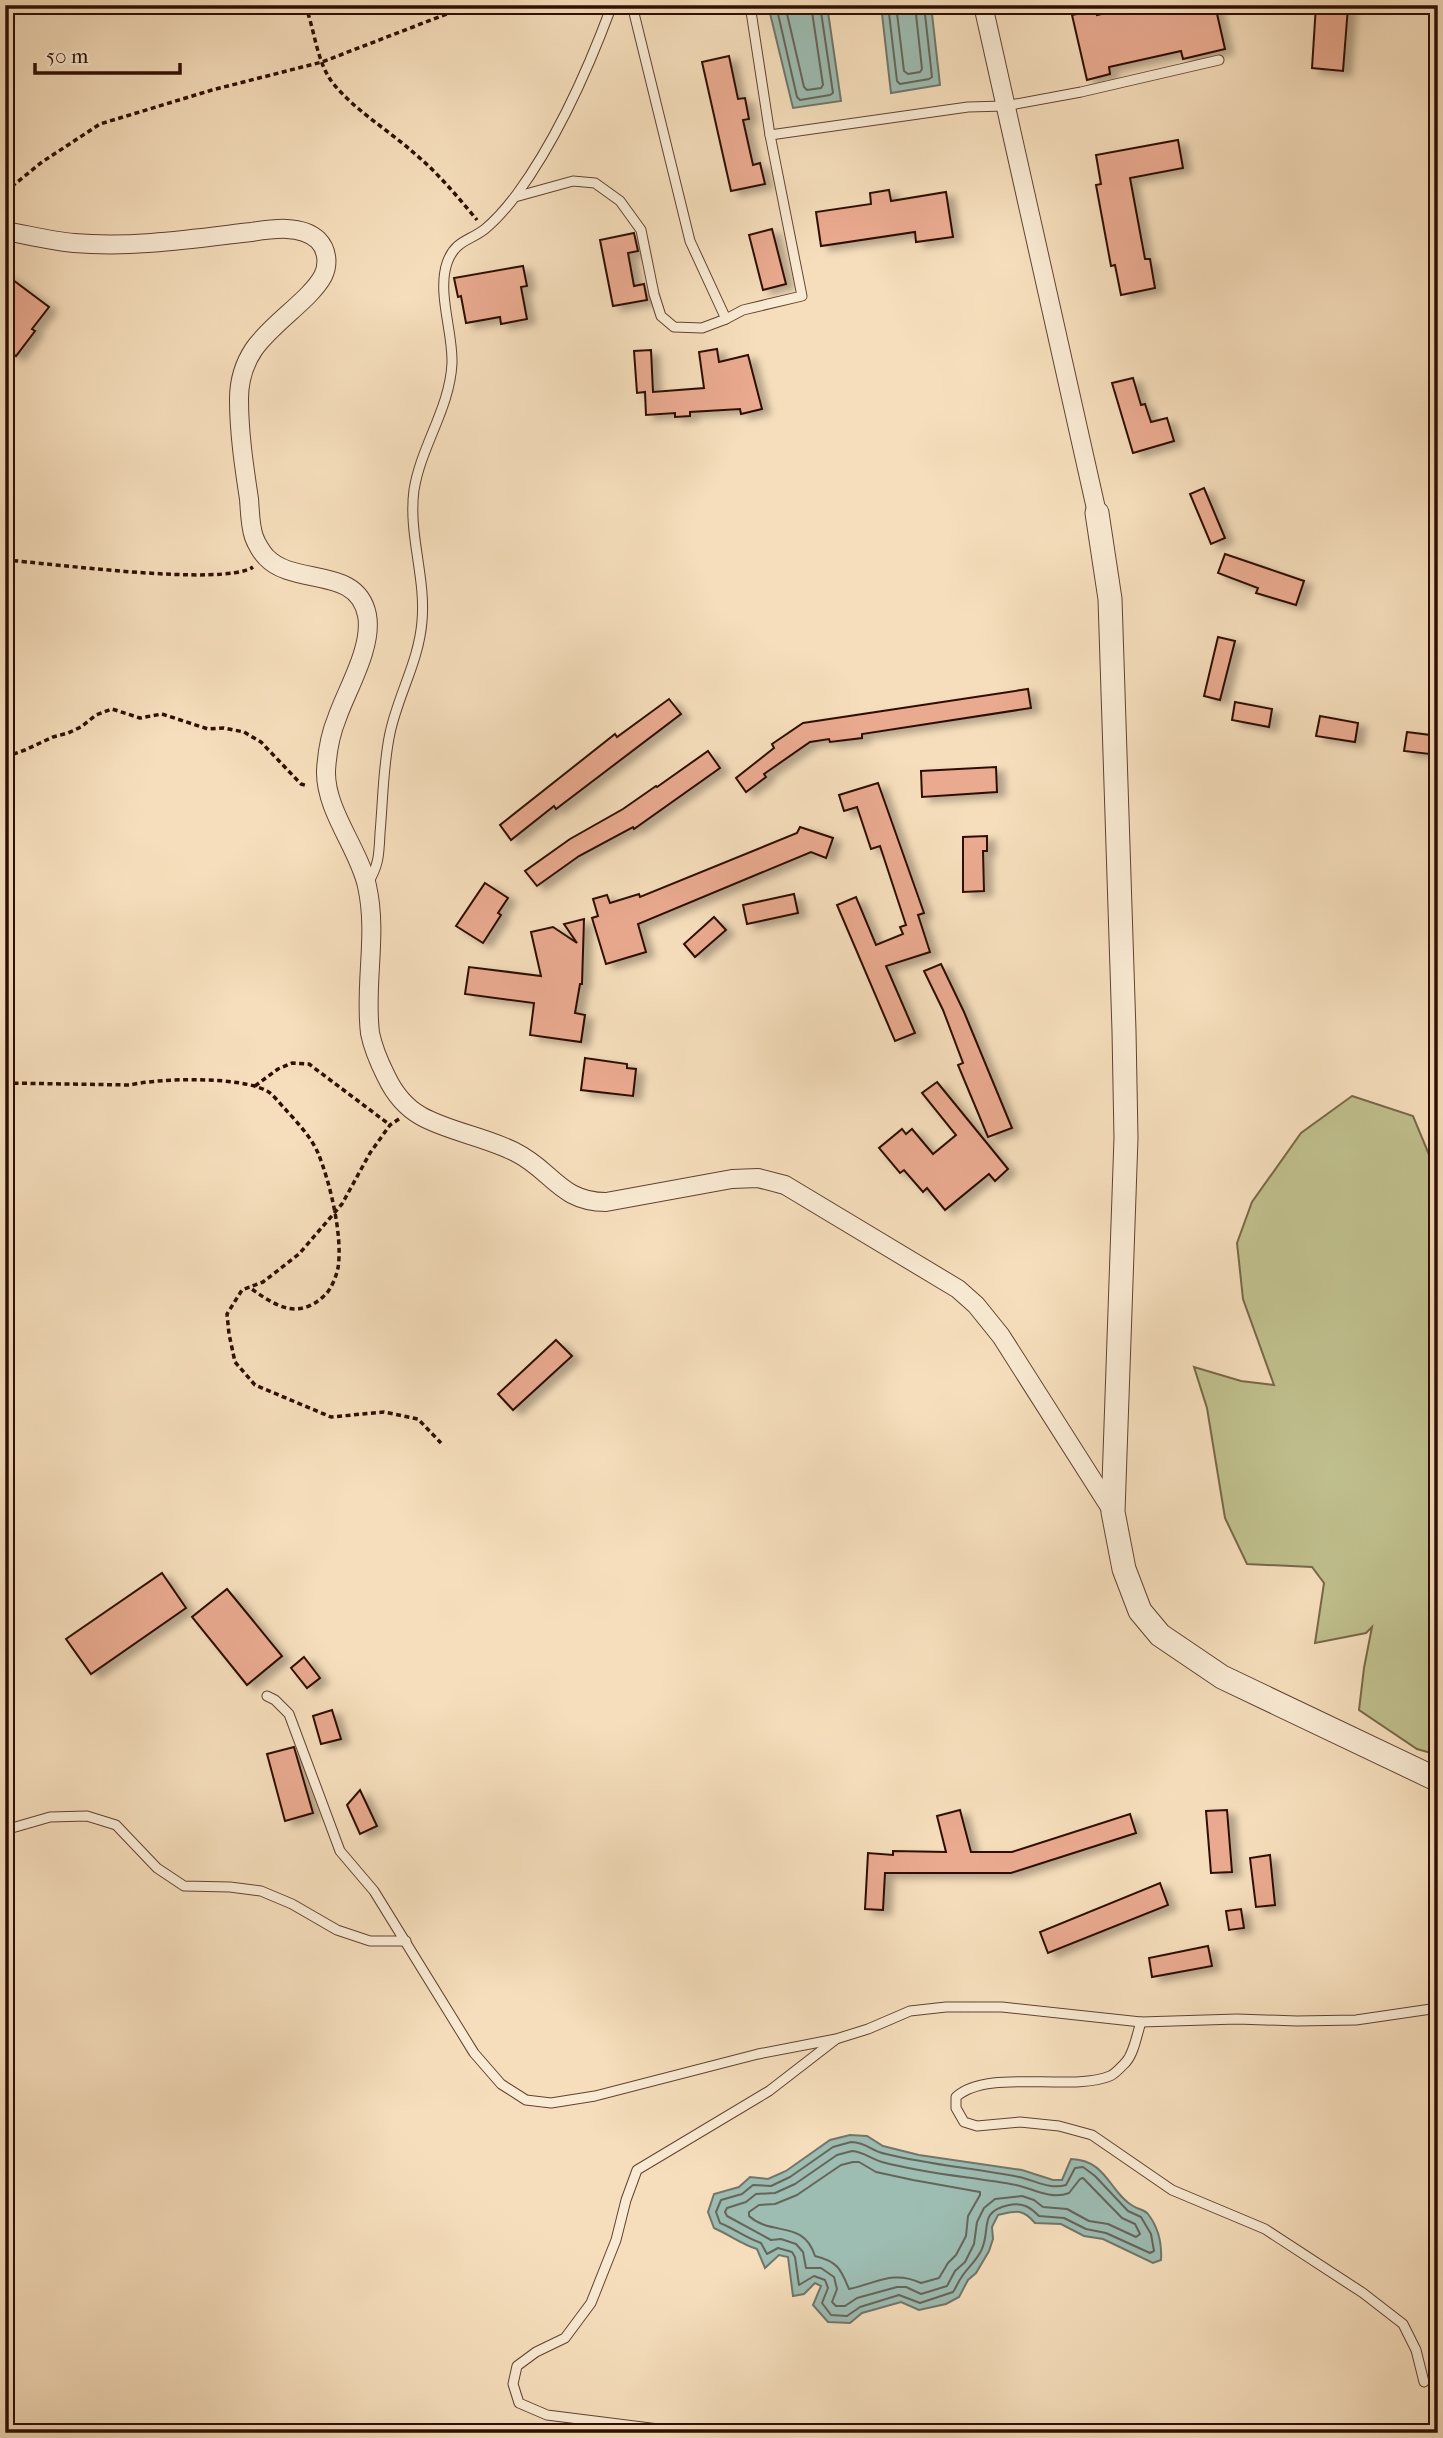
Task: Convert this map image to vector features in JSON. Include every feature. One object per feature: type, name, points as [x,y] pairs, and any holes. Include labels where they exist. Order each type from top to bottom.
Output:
[{"type":"street","points":[[984,5],[1097,513],[1110,599],[1126,1138],[1113,1512],[1124,1570],[1140,1611],[1160,1635],[1223,1677],[1438,1780]]},
{"type":"street","points":[[5,231],[71,243],[125,245],[277,228],[308,233],[320,242],[326,254],[323,275],[265,335],[252,351],[240,376],[242,449],[254,539],[267,558],[295,573],[341,583],[355,592],[364,604],[366,612],[367,629],[358,667],[329,743],[326,776],[334,807],[365,874],[371,902],[370,1034],[390,1086],[412,1110],[425,1118],[519,1153],[571,1196],[589,1202],[607,1202],[732,1178],[758,1178],[785,1185],[958,1289],[975,1305],[1001,1336],[1113,1512]]},
{"type":"lane","points":[[367,885],[378,867],[390,730],[417,652],[422,621],[414,532],[415,488],[422,458],[444,401],[452,364],[446,305],[447,262],[461,242],[485,230],[515,197],[539,163],[600,39],[612,5]]},
{"type":"lane","points":[[632,5],[690,241],[726,319]]},
{"type":"lane","points":[[515,197],[573,181],[595,183],[620,201],[641,230],[661,316],[674,327],[702,328],[743,310],[802,296],[770,135],[750,5]]},
{"type":"lane","points":[[770,135],[968,107],[1005,106],[1081,92],[1219,60]]},
{"type":"lane","points":[[267,1696],[289,1714],[340,1851],[374,1891],[474,2053],[501,2084],[526,2100],[551,2103],[595,2096],[758,2054],[836,2039],[911,2011],[946,2007],[1002,2007],[1141,2022],[1237,2019],[1356,2020],[1438,2008]]},
{"type":"lane","points":[[5,1830],[50,1817],[87,1816],[116,1825],[157,1868],[184,1886],[230,1887],[261,1892],[292,1905],[337,1930],[370,1941],[407,1941]]},
{"type":"lane","points":[[1141,2022],[1128,2060],[1111,2076],[1086,2080],[1008,2082],[966,2088],[956,2097],[956,2108],[964,2122],[977,2126],[1020,2122],[1059,2126],[1092,2135],[1172,2190],[1265,2229],[1363,2293],[1403,2325],[1416,2350],[1423,2382]]},
{"type":"lane","points":[[690,2433],[547,2414],[519,2403],[513,2384],[517,2366],[536,2352],[565,2337],[590,2303],[616,2240],[637,2170],[769,2091],[836,2039]]},
{"type":"path","points":[[305,5],[322,62],[331,81],[355,105],[447,183],[485,230]]},
{"type":"path","points":[[5,192],[42,162],[100,124],[212,90],[322,62],[470,5]]},
{"type":"path","points":[[5,560],[107,571],[228,575],[246,573],[267,558]]},
{"type":"path","points":[[5,757],[68,733],[96,715],[112,709],[141,718],[162,714],[208,729],[224,728],[244,733],[261,742],[301,784],[330,793]]},
{"type":"path","points":[[256,1086],[278,1069],[292,1063],[309,1064],[390,1125]]},
{"type":"path","points":[[5,1083],[130,1085],[150,1081],[224,1082],[256,1086],[270,1092],[296,1121],[317,1152],[336,1211],[338,1268],[329,1291],[314,1305],[294,1310],[271,1303],[249,1287]]},
{"type":"path","points":[[412,1110],[390,1125],[336,1211],[299,1254],[264,1282],[242,1290],[227,1314],[235,1362],[255,1385],[331,1417],[384,1412],[418,1419],[441,1443]]},
{"type":"green space","points":[[1352,1096],[1413,1116],[1435,1169],[1438,1168],[1438,1755],[1417,1749],[1359,1710],[1372,1627],[1366,1633],[1315,1643],[1324,1583],[1312,1567],[1247,1564],[1225,1518],[1207,1408],[1194,1367],[1241,1381],[1274,1385],[1243,1299],[1237,1243],[1252,1202],[1301,1133]]},
{"type":"water","points":[[768,5],[827,5],[841,101],[793,108]]},
{"type":"water","points":[[881,5],[931,5],[940,85],[891,93]]},
{"type":"water","points":[[850,2135],[867,2136],[883,2146],[919,2155],[1022,2170],[1053,2180],[1062,2180],[1071,2159],[1083,2161],[1100,2171],[1125,2200],[1148,2214],[1159,2236],[1161,2260],[1153,2263],[1103,2239],[1084,2236],[1061,2224],[1035,2223],[1022,2213],[1010,2212],[998,2215],[992,2227],[993,2239],[989,2251],[959,2297],[946,2304],[919,2310],[901,2302],[862,2313],[850,2323],[828,2322],[813,2305],[821,2286],[815,2283],[804,2294],[793,2296],[788,2257],[779,2255],[765,2268],[757,2249],[714,2228],[708,2212],[714,2194],[739,2187],[750,2177],[768,2179],[786,2171],[830,2140]]},
{"type":"building","points":[[1143,5],[1215,5],[1225,49],[1183,59],[1181,51],[1109,67],[1110,74],[1087,80],[1072,15],[1096,10],[1097,15]]},
{"type":"building","points":[[1316,5],[1348,7],[1343,71],[1312,68]]},
{"type":"building","points":[[729,56],[738,99],[745,98],[749,119],[743,120],[753,165],[760,163],[765,184],[731,191],[702,62]]},
{"type":"building","points":[[1178,140],[1183,168],[1130,178],[1145,259],[1150,259],[1155,288],[1121,295],[1115,265],[1111,266],[1096,185],[1101,184],[1096,155]]},
{"type":"building","points":[[889,190],[891,201],[946,192],[953,237],[916,242],[915,232],[821,246],[816,212],[871,204],[870,193]]},
{"type":"building","points":[[772,229],[786,284],[763,290],[749,235]]},
{"type":"building","points":[[634,233],[638,251],[628,253],[634,286],[644,284],[647,300],[613,306],[600,240]]},
{"type":"building","points":[[523,266],[527,286],[521,287],[527,319],[501,324],[500,317],[466,323],[461,296],[458,297],[454,278]]},
{"type":"building","points":[[5,274],[49,307],[16,356],[5,348]]},
{"type":"building","points":[[717,349],[719,362],[748,355],[762,409],[741,414],[740,409],[690,412],[690,416],[675,417],[675,413],[646,415],[645,392],[637,393],[634,351],[651,350],[653,392],[704,388],[699,352]]},
{"type":"building","points":[[1133,378],[1141,405],[1145,404],[1151,422],[1167,418],[1174,441],[1133,453],[1112,383]]},
{"type":"building","points":[[1204,488],[1225,538],[1211,544],[1190,494]]},
{"type":"building","points":[[1225,554],[1304,581],[1296,605],[1256,593],[1258,588],[1218,573]]},
{"type":"building","points":[[1218,637],[1235,641],[1220,700],[1204,696]]},
{"type":"building","points":[[1028,689],[1031,708],[862,734],[862,738],[810,742],[764,774],[766,777],[746,792],[736,778],[774,748],[772,744],[803,723]]},
{"type":"building","points":[[669,699],[681,714],[511,840],[500,825],[615,734],[617,737]]},
{"type":"building","points":[[1235,702],[1272,709],[1269,727],[1232,720]]},
{"type":"building","points":[[1320,716],[1358,723],[1355,742],[1316,736]]},
{"type":"building","points":[[1407,732],[1438,736],[1438,755],[1404,751]]},
{"type":"building","points":[[708,751],[720,768],[634,829],[633,827],[579,856],[537,886],[525,871],[570,839],[657,787]]},
{"type":"building","points":[[996,767],[997,792],[922,797],[921,771]]},
{"type":"building","points":[[878,783],[924,913],[918,915],[930,952],[886,966],[915,1033],[895,1041],[837,905],[856,897],[876,945],[903,934],[900,927],[906,925],[880,846],[871,849],[857,807],[844,811],[839,795]]},
{"type":"building","points":[[800,827],[833,838],[826,858],[811,852],[638,924],[646,952],[606,964],[592,918],[598,916],[593,899],[607,895],[610,903],[639,894],[640,897],[797,833]]},
{"type":"building","points":[[987,836],[987,851],[983,851],[984,891],[963,892],[963,837]]},
{"type":"building","points":[[485,883],[508,898],[498,913],[501,915],[483,943],[456,926]]},
{"type":"building","points":[[794,894],[798,913],[747,924],[743,905]]},
{"type":"building","points":[[714,917],[726,930],[695,957],[684,944]]},
{"type":"building","points":[[584,919],[582,984],[575,1013],[585,1015],[581,1042],[530,1035],[534,1003],[465,994],[469,967],[541,976],[531,932],[553,927],[577,943],[564,924]]},
{"type":"building","points":[[941,964],[1012,1128],[988,1137],[958,1065],[963,1063],[943,1010],[924,971]]},
{"type":"building","points":[[585,1058],[627,1064],[627,1068],[636,1069],[633,1096],[581,1090]]},
{"type":"building","points":[[937,1082],[1008,1169],[995,1181],[989,1174],[945,1210],[927,1188],[923,1192],[904,1170],[900,1173],[879,1148],[902,1129],[906,1134],[912,1129],[933,1154],[956,1135],[922,1093]]},
{"type":"building","points":[[556,1340],[572,1356],[513,1410],[498,1394]]},
{"type":"building","points":[[162,1573],[186,1608],[91,1674],[66,1639]]},
{"type":"building","points":[[227,1589],[282,1656],[247,1685],[192,1617]]},
{"type":"building","points":[[304,1657],[320,1678],[307,1688],[291,1668]]},
{"type":"building","points":[[332,1710],[341,1739],[321,1744],[313,1716]]},
{"type":"building","points":[[294,1747],[313,1813],[285,1821],[267,1754]]},
{"type":"building","points":[[360,1790],[377,1826],[360,1834],[347,1805]]},
{"type":"building","points":[[960,1810],[971,1852],[1012,1852],[1130,1814],[1136,1833],[1011,1873],[885,1873],[883,1910],[865,1909],[868,1853],[893,1855],[893,1851],[946,1852],[937,1816]]},
{"type":"building","points":[[1227,1810],[1232,1872],[1211,1873],[1206,1811]]},
{"type":"building","points":[[1270,1855],[1275,1905],[1256,1907],[1250,1858]]},
{"type":"building","points":[[1160,1883],[1168,1905],[1048,1953],[1040,1932]]},
{"type":"building","points":[[1241,1909],[1244,1928],[1229,1930],[1226,1911]]},
{"type":"building","points":[[1208,1946],[1212,1966],[1152,1977],[1149,1958]]}]
